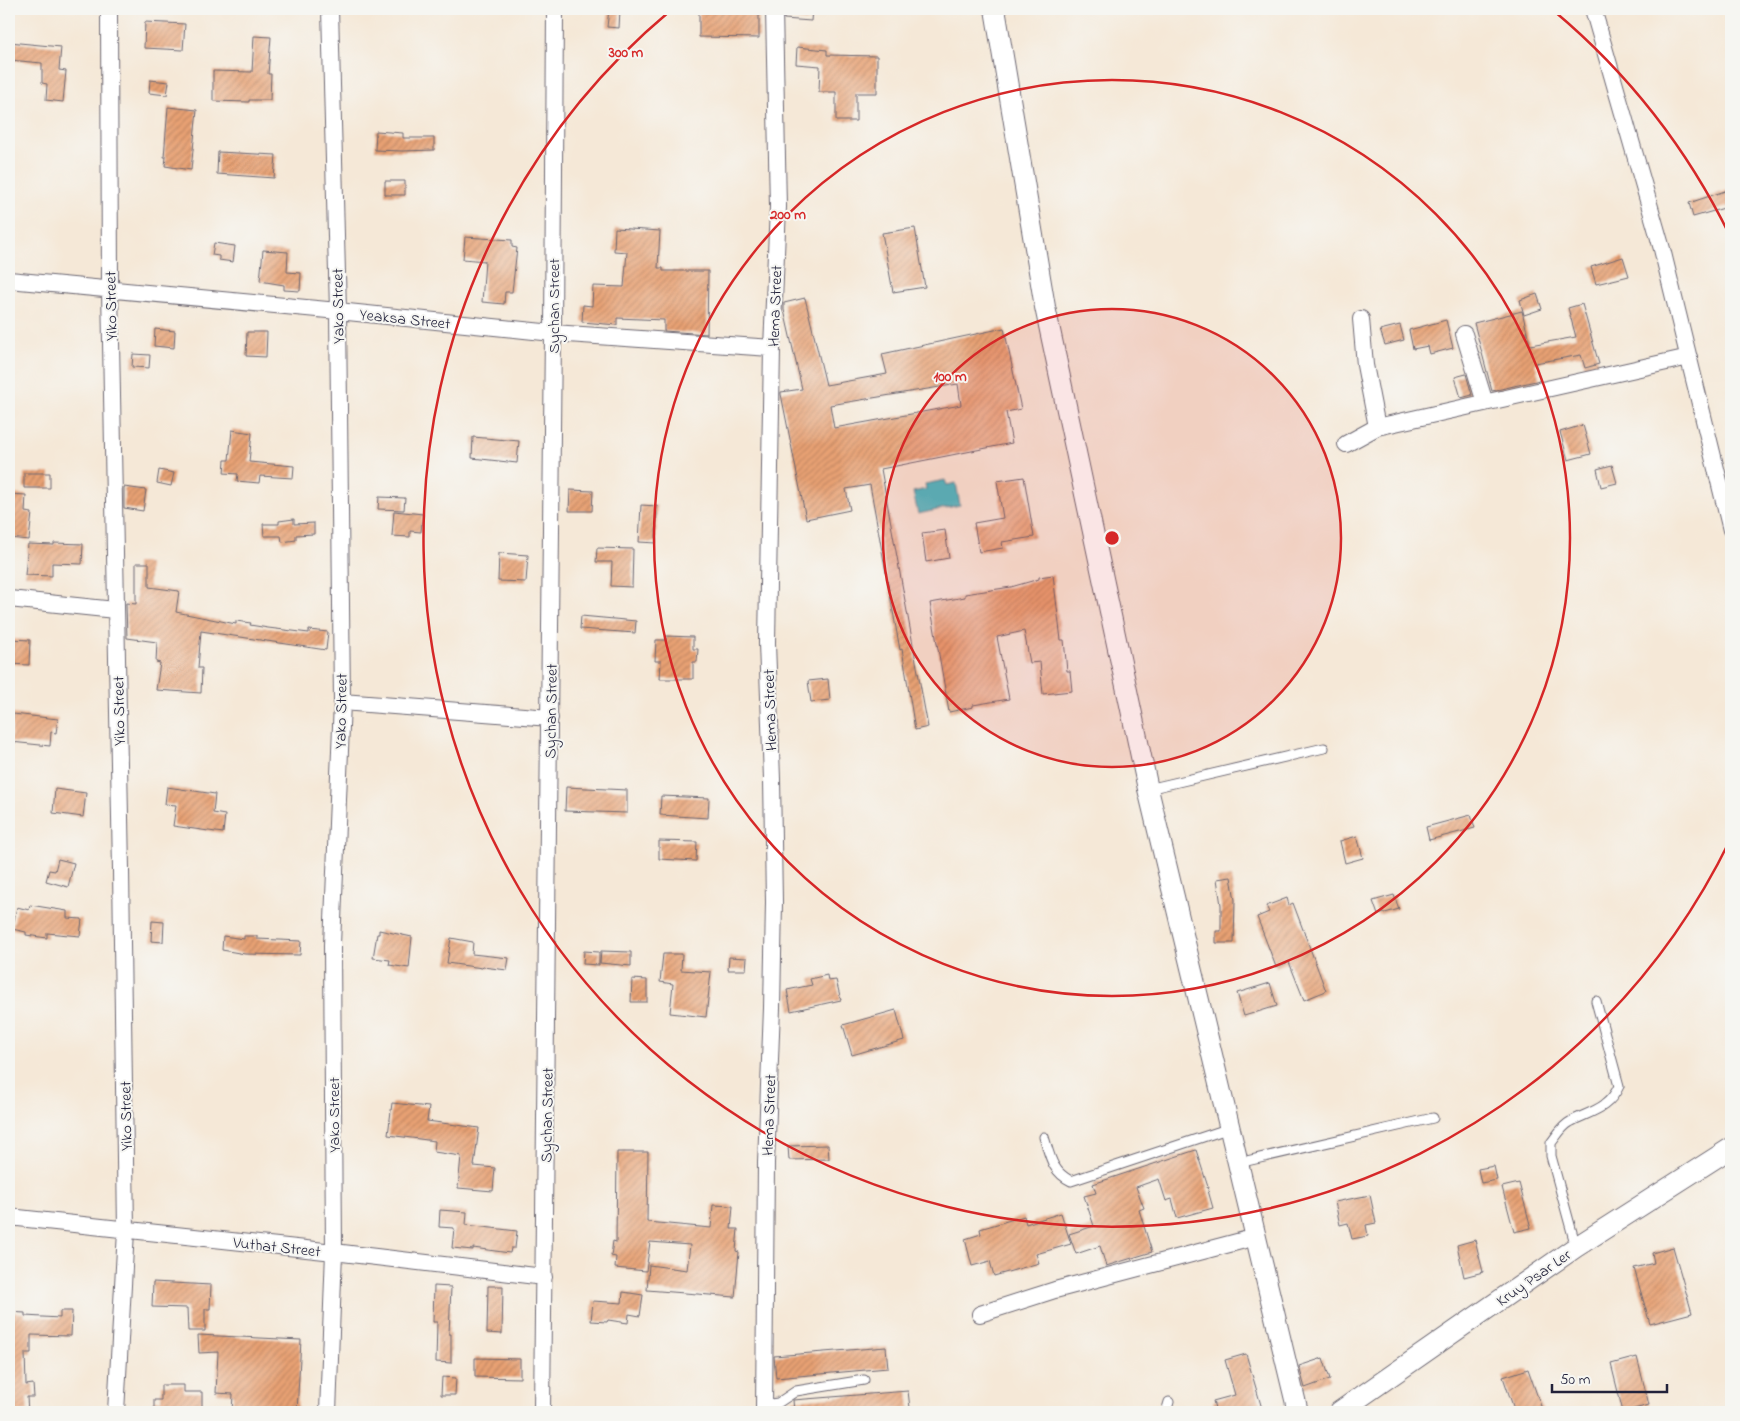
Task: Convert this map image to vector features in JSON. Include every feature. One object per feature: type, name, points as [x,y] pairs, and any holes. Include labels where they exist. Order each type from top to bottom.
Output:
[{"type":"street","name":"Yiko Street","points":[[109,9],[110,289],[126,1231],[116,1412]]},
{"type":"street","name":"Yako Street","points":[[328,1412],[334,1252],[332,945],[342,702],[338,311],[330,9]]},
{"type":"street","name":"Sychan Street","points":[[542,1412],[550,718],[555,9]]},
{"type":"street","name":"Hema Street","points":[[764,1409],[766,1162],[774,902],[767,644],[772,348],[778,207],[774,9]]},
{"type":"street","points":[[995,9],[1045,307],[1148,789],[1298,1412]]},
{"type":"street","points":[[1593,9],[1662,249],[1731,530]]},
{"type":"street","name":"Yeaksa Street","points":[[9,280],[553,333],[772,348]]},
{"type":"street","points":[[1361,319],[1366,365],[1377,428]]},
{"type":"street","points":[[1464,334],[1485,403]]},
{"type":"street","points":[[1346,444],[1377,428],[1689,357]]},
{"type":"street","points":[[9,599],[115,610]]},
{"type":"street","points":[[342,702],[550,718]]},
{"type":"street","name":"Kruy Psar Ler","points":[[1339,1412],[1576,1247],[1731,1148]]},
{"type":"street","name":"Vuthat Street","points":[[9,1217],[544,1277]]},
{"type":"street","points":[[980,1314],[1055,1290],[1256,1238]]},
{"type":"lane","points":[[1148,789],[1324,748]]},
{"type":"lane","points":[[1576,1247],[1551,1156],[1551,1143],[1567,1123],[1600,1110],[1614,1096],[1619,1086],[1596,1000]]},
{"type":"lane","points":[[1238,1163],[1433,1118]]},
{"type":"lane","points":[[1044,1137],[1054,1167],[1062,1177],[1071,1181],[1230,1128]]},
{"type":"lane","points":[[764,1409],[778,1403],[796,1391],[864,1380]]},
{"type":"lane","points":[[1166,1412],[1169,1402]]},
{"type":"water","points":[[945,480],[947,485],[956,483],[960,505],[918,514],[913,492],[926,489],[925,484]]},
{"type":"building","points":[[609,9],[620,9],[619,28],[607,27]]},
{"type":"building","points":[[699,9],[759,10],[759,38],[699,37]]},
{"type":"building","points":[[784,9],[812,9],[811,21],[784,19]]},
{"type":"building","points":[[145,22],[185,24],[183,50],[144,48]]},
{"type":"building","points":[[254,36],[271,37],[268,74],[271,74],[270,100],[249,100],[249,102],[213,101],[213,71],[252,72]]},
{"type":"building","points":[[9,42],[61,47],[59,70],[66,71],[63,102],[46,100],[47,84],[42,83],[42,63],[9,60]]},
{"type":"building","points":[[797,47],[827,50],[827,55],[877,56],[877,93],[856,93],[856,121],[836,121],[836,92],[819,92],[820,66],[796,64]]},
{"type":"building","points":[[150,80],[169,82],[167,95],[149,93]]},
{"type":"building","points":[[168,107],[197,110],[191,170],[165,166]]},
{"type":"building","points":[[376,131],[403,133],[403,138],[434,138],[434,150],[375,150]]},
{"type":"building","points":[[218,152],[276,155],[274,178],[217,174]]},
{"type":"building","points":[[385,181],[405,181],[405,195],[385,195]]},
{"type":"building","points":[[1731,189],[1731,206],[1693,217],[1689,203]]},
{"type":"building","points":[[615,228],[660,231],[658,268],[663,268],[663,271],[708,271],[707,334],[664,331],[664,320],[617,318],[617,325],[582,322],[583,305],[592,306],[593,286],[624,287],[627,252],[614,251]]},
{"type":"building","points":[[915,228],[925,287],[893,292],[882,233]]},
{"type":"building","points":[[465,237],[512,240],[512,247],[517,248],[512,292],[505,292],[504,304],[482,302],[485,261],[463,259]]},
{"type":"building","points":[[214,243],[235,246],[233,262],[219,260],[219,256],[212,255]]},
{"type":"building","points":[[263,250],[288,252],[287,272],[301,273],[300,291],[284,290],[284,285],[260,281]]},
{"type":"building","points":[[1623,257],[1629,276],[1596,284],[1591,267]]},
{"type":"building","points":[[1537,294],[1542,309],[1524,315],[1520,300]]},
{"type":"building","points":[[805,298],[826,385],[887,374],[882,354],[1004,328],[1021,409],[1006,412],[1012,443],[881,469],[928,727],[915,730],[902,649],[900,650],[870,485],[846,489],[850,510],[806,519],[781,394],[781,392],[802,389],[784,303]],"holes":[[[958,384],[961,405],[834,428],[830,405]]]},
{"type":"building","points":[[1582,304],[1599,364],[1585,368],[1581,355],[1535,363],[1540,380],[1492,391],[1474,323],[1522,311],[1530,345],[1576,337],[1568,308]]},
{"type":"building","points":[[1446,320],[1453,348],[1430,354],[1428,346],[1413,349],[1409,330]]},
{"type":"building","points":[[1400,325],[1404,340],[1385,345],[1380,330]]},
{"type":"building","points":[[155,329],[175,331],[174,348],[154,346]]},
{"type":"building","points":[[247,332],[267,332],[266,357],[246,356]]},
{"type":"building","points":[[133,354],[150,355],[149,368],[132,367]]},
{"type":"building","points":[[1466,374],[1472,395],[1461,398],[1455,377]]},
{"type":"building","points":[[1583,425],[1591,454],[1568,460],[1560,432]]},
{"type":"building","points":[[232,430],[252,433],[249,462],[294,466],[293,478],[260,476],[259,483],[237,481],[238,474],[224,473],[225,460],[229,460]]},
{"type":"building","points":[[473,437],[519,441],[517,463],[472,458]]},
{"type":"building","points":[[1612,465],[1617,483],[1601,487],[1597,469]]},
{"type":"building","points":[[159,470],[174,473],[171,486],[157,483]]},
{"type":"building","points":[[24,473],[50,473],[50,488],[24,488]]},
{"type":"building","points":[[1024,477],[1034,537],[1002,542],[1003,548],[979,552],[974,523],[1003,518],[997,481]]},
{"type":"building","points":[[124,487],[146,490],[143,511],[124,508]]},
{"type":"building","points":[[570,490],[593,491],[592,511],[569,511]]},
{"type":"building","points":[[9,494],[26,495],[25,512],[32,513],[29,540],[9,538]]},
{"type":"building","points":[[379,497],[405,498],[404,510],[378,509]]},
{"type":"building","points":[[641,505],[657,506],[656,543],[639,542]]},
{"type":"building","points":[[394,511],[423,514],[421,532],[410,531],[410,537],[392,536]]},
{"type":"building","points":[[294,519],[294,524],[314,523],[314,534],[296,535],[296,540],[282,542],[281,536],[264,536],[263,524],[279,524],[279,521]]},
{"type":"building","points":[[945,530],[949,558],[926,562],[922,533]]},
{"type":"building","points":[[54,543],[83,544],[82,564],[52,563],[52,576],[25,575],[28,544],[54,545]]},
{"type":"building","points":[[597,548],[633,549],[632,587],[611,586],[612,562],[596,562]]},
{"type":"building","points":[[499,553],[528,555],[526,582],[498,581]]},
{"type":"building","points":[[136,563],[149,563],[149,587],[179,591],[176,612],[236,624],[236,621],[268,628],[309,633],[309,630],[328,632],[326,650],[201,631],[198,668],[202,668],[201,693],[156,690],[160,663],[156,662],[157,642],[127,638],[126,603],[136,604]]},
{"type":"building","points":[[1053,575],[1061,640],[1064,640],[1067,671],[1070,671],[1072,691],[1043,694],[1040,662],[1030,663],[1024,631],[997,637],[1009,699],[973,705],[973,707],[949,712],[930,603],[965,597],[965,594],[1011,587],[1039,579],[1039,577]]},
{"type":"building","points":[[581,616],[636,621],[635,633],[580,629]]},
{"type":"building","points":[[666,636],[693,637],[693,649],[698,649],[697,662],[693,662],[693,679],[660,679],[661,661],[655,661],[656,640],[666,640]]},
{"type":"building","points":[[10,639],[30,640],[29,665],[9,664]]},
{"type":"building","points":[[828,679],[830,700],[811,702],[808,681]]},
{"type":"building","points":[[13,714],[58,719],[56,733],[51,732],[50,746],[11,742]]},
{"type":"building","points":[[167,787],[215,794],[213,813],[225,815],[223,833],[173,826],[176,805],[165,804]]},
{"type":"building","points":[[566,787],[627,790],[627,813],[565,811]]},
{"type":"building","points":[[55,789],[86,793],[83,817],[53,813]]},
{"type":"building","points":[[661,796],[709,798],[708,818],[660,815]]},
{"type":"building","points":[[1471,815],[1475,828],[1429,840],[1426,827]]},
{"type":"building","points":[[1357,836],[1363,858],[1345,863],[1340,841]]},
{"type":"building","points":[[659,841],[697,842],[696,861],[659,859]]},
{"type":"building","points":[[58,859],[74,863],[68,887],[46,881],[49,870],[55,871]]},
{"type":"building","points":[[1231,877],[1235,900],[1234,943],[1216,943],[1216,931],[1221,931],[1221,905],[1217,879]]},
{"type":"building","points":[[1394,895],[1399,909],[1378,915],[1373,901]]},
{"type":"building","points":[[1287,898],[1289,905],[1293,903],[1326,991],[1304,1000],[1289,962],[1276,967],[1257,917],[1269,912],[1266,906]]},
{"type":"building","points":[[30,905],[67,911],[67,918],[82,919],[80,936],[47,933],[47,938],[26,935],[26,932],[12,929],[17,907],[29,910]]},
{"type":"building","points":[[152,921],[164,922],[163,942],[151,941]]},
{"type":"building","points":[[379,930],[412,937],[409,968],[389,965],[390,960],[373,958]]},
{"type":"building","points":[[223,936],[244,939],[244,936],[257,936],[257,939],[301,941],[300,955],[245,954],[222,950]]},
{"type":"building","points":[[451,938],[473,942],[472,954],[509,958],[507,970],[447,963]]},
{"type":"building","points":[[584,951],[599,952],[599,965],[583,964]]},
{"type":"building","points":[[601,951],[631,952],[631,966],[600,963]]},
{"type":"building","points":[[663,954],[682,954],[681,970],[711,972],[706,1017],[670,1013],[673,984],[660,982]]},
{"type":"building","points":[[729,957],[747,958],[746,970],[728,970]]},
{"type":"building","points":[[827,975],[828,981],[836,980],[841,1000],[791,1011],[787,990],[812,985],[810,979]]},
{"type":"building","points":[[632,979],[647,980],[647,1002],[631,1002]]},
{"type":"building","points":[[1270,983],[1277,1006],[1244,1016],[1237,993]]},
{"type":"building","points":[[896,1010],[904,1040],[852,1055],[843,1025]]},
{"type":"building","points":[[392,1103],[429,1107],[427,1121],[479,1128],[474,1166],[495,1168],[493,1191],[458,1188],[461,1156],[434,1152],[435,1141],[388,1135]]},
{"type":"building","points":[[828,1145],[829,1159],[789,1160],[788,1146]]},
{"type":"building","points":[[1196,1150],[1213,1208],[1177,1218],[1172,1199],[1166,1201],[1159,1179],[1136,1187],[1144,1208],[1139,1210],[1152,1252],[1106,1266],[1100,1246],[1076,1254],[1069,1234],[1094,1226],[1084,1196],[1096,1193],[1093,1184]]},
{"type":"building","points":[[617,1152],[648,1152],[647,1222],[711,1228],[713,1205],[733,1206],[731,1229],[738,1229],[736,1251],[739,1252],[735,1297],[647,1290],[649,1265],[687,1270],[690,1245],[650,1242],[646,1271],[615,1268],[616,1257],[611,1256],[613,1241],[616,1242]]},
{"type":"building","points":[[1494,1166],[1497,1180],[1481,1183],[1478,1169]]},
{"type":"building","points":[[1519,1183],[1531,1228],[1514,1232],[1502,1187]]},
{"type":"building","points":[[1370,1195],[1376,1223],[1366,1225],[1368,1236],[1352,1239],[1348,1223],[1340,1225],[1335,1202]]},
{"type":"building","points":[[440,1210],[467,1212],[466,1225],[517,1231],[515,1248],[511,1248],[510,1253],[473,1248],[473,1250],[452,1248],[454,1228],[439,1227]]},
{"type":"building","points":[[1061,1213],[1071,1244],[1036,1254],[1039,1263],[994,1276],[990,1261],[972,1266],[965,1239],[981,1234],[980,1229],[1024,1216],[1026,1224]]},
{"type":"building","points":[[1475,1240],[1483,1272],[1464,1277],[1457,1245]]},
{"type":"building","points":[[1673,1247],[1692,1313],[1650,1324],[1634,1268],[1654,1263],[1652,1253]]},
{"type":"building","points":[[153,1282],[211,1285],[210,1309],[205,1309],[205,1331],[188,1331],[187,1308],[152,1307]]},
{"type":"building","points":[[434,1286],[451,1287],[449,1334],[451,1334],[451,1363],[436,1362],[437,1322],[433,1322]]},
{"type":"building","points":[[488,1286],[503,1286],[502,1334],[487,1333]]},
{"type":"building","points":[[623,1292],[643,1295],[640,1316],[629,1314],[628,1323],[608,1320],[607,1322],[591,1321],[593,1301],[622,1303]]},
{"type":"building","points":[[60,1311],[72,1311],[71,1336],[31,1335],[31,1353],[25,1353],[26,1385],[33,1384],[34,1397],[27,1397],[28,1412],[9,1412],[9,1312],[25,1313],[25,1316],[60,1318]]},
{"type":"building","points":[[198,1335],[301,1340],[297,1412],[232,1412],[233,1394],[216,1393],[218,1352],[199,1353]]},
{"type":"building","points":[[886,1347],[888,1368],[776,1378],[774,1356]]},
{"type":"building","points":[[1246,1354],[1263,1412],[1216,1412],[1213,1401],[1235,1395],[1225,1360]]},
{"type":"building","points":[[1637,1357],[1649,1405],[1623,1412],[1611,1364]]},
{"type":"building","points":[[475,1358],[520,1359],[520,1378],[475,1377]]},
{"type":"building","points":[[1323,1358],[1330,1379],[1305,1388],[1299,1366]]},
{"type":"building","points":[[1528,1369],[1543,1412],[1515,1412],[1503,1377]]},
{"type":"building","points":[[442,1377],[456,1378],[455,1395],[441,1395]]},
{"type":"building","points":[[161,1385],[184,1385],[184,1392],[202,1392],[202,1412],[154,1412],[154,1400],[161,1400]]},
{"type":"building","points":[[908,1391],[910,1408],[860,1412],[794,1412],[793,1400]]}]
